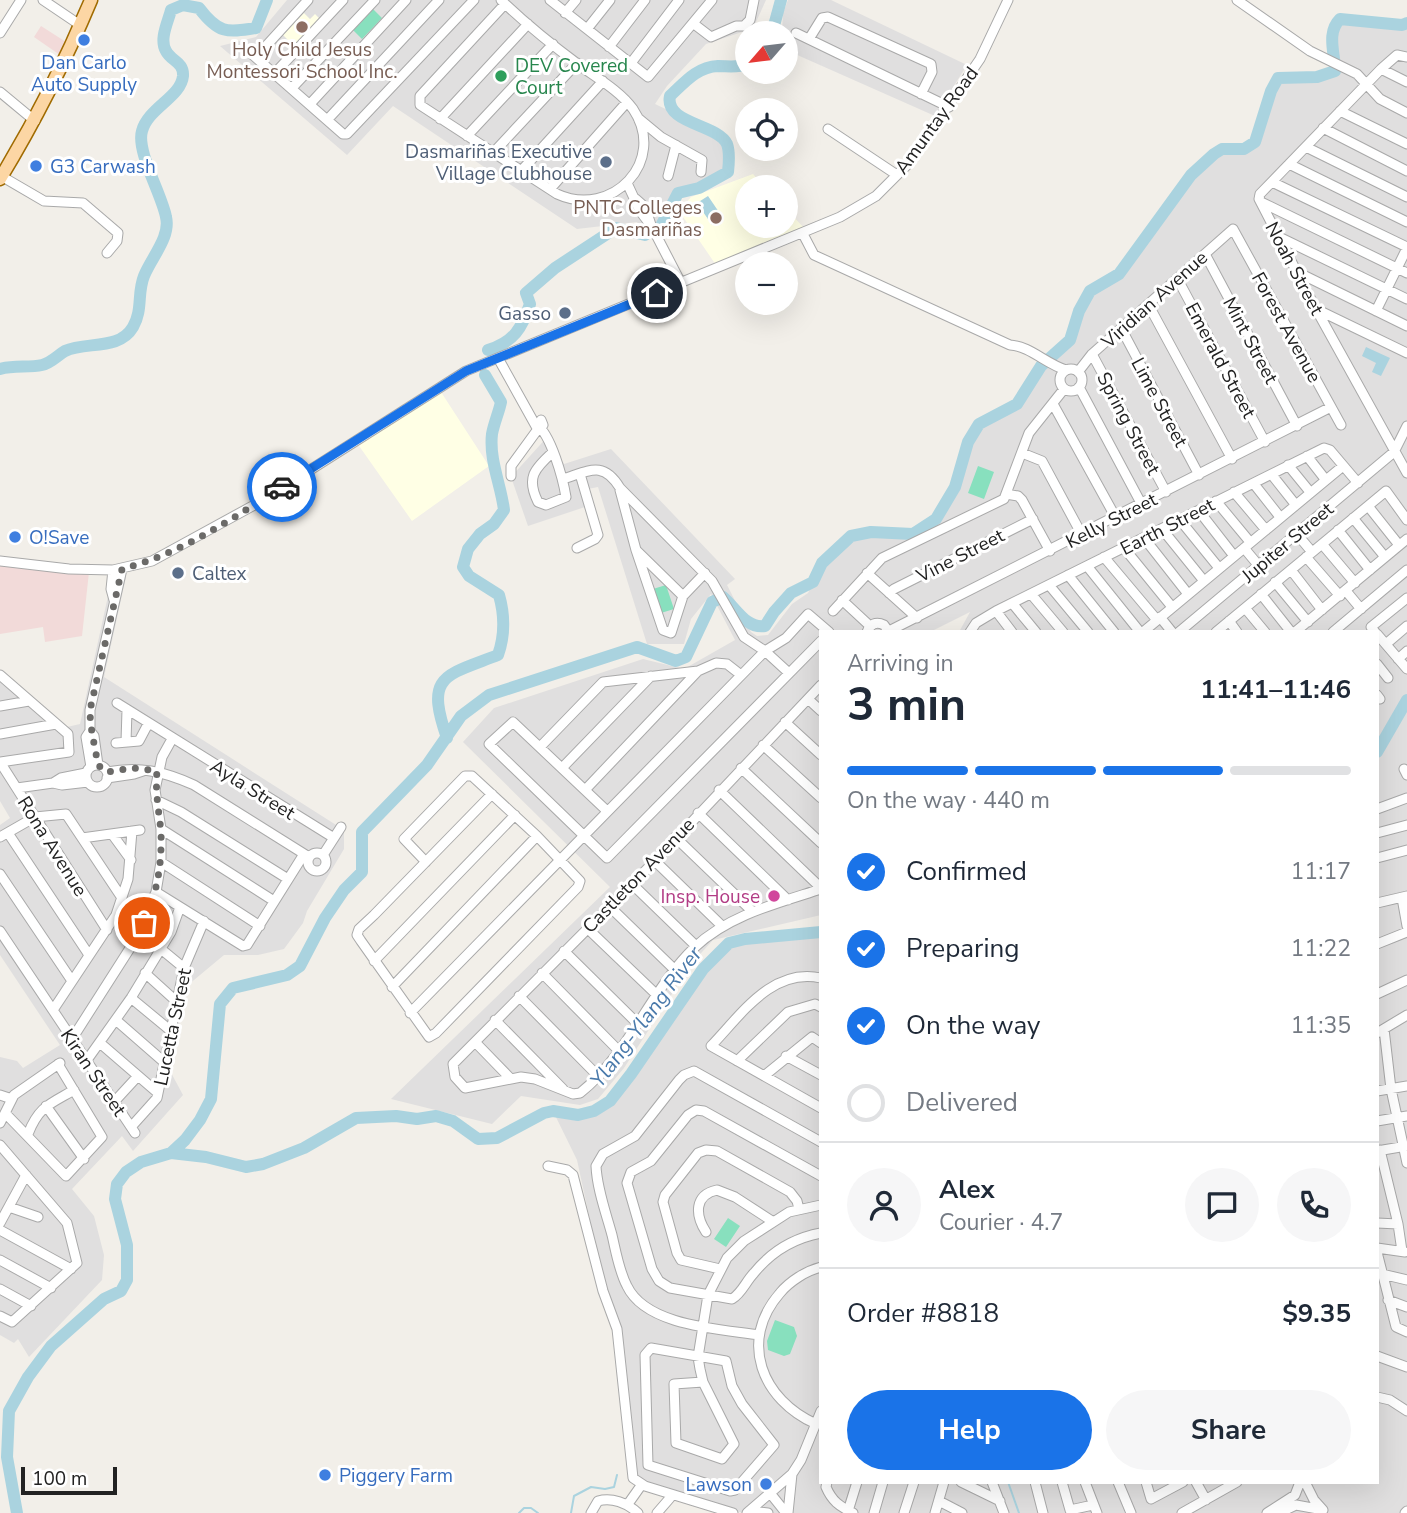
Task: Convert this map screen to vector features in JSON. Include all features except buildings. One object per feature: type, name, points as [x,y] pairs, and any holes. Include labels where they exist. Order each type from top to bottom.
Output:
[{"type":"main road","points":[[1,177],[35,121],[91,0]]},
{"type":"street","points":[[0,33],[21,0]]},
{"type":"street","points":[[43,0],[80,25]]},
{"type":"street","points":[[256,57],[308,0]]},
{"type":"street","points":[[275,73],[343,0]]},
{"type":"street","points":[[292,88],[375,0]]},
{"type":"street","points":[[310,104],[406,0]]},
{"type":"street","points":[[328,119],[439,0]]},
{"type":"street","points":[[246,49],[343,134],[347,134],[474,0]]},
{"type":"street","points":[[550,0],[648,77],[712,0]]},
{"type":"street","points":[[565,13],[576,0]]},
{"type":"street","points":[[587,29],[610,0]]},
{"type":"street","points":[[609,47],[645,0]]},
{"type":"street","points":[[631,63],[679,0]]},
{"type":"street","points":[[694,24],[711,37],[736,26],[744,26],[750,20],[754,0]]},
{"type":"street","name":"Amuntay Road","points":[[0,561],[69,569],[118,570],[152,561],[258,503],[466,371],[803,233],[858,207],[876,196],[908,163],[980,59],[1008,0]]},
{"type":"street","points":[[1237,0],[1310,51],[1347,70],[1380,99],[1407,113]]},
{"type":"street","points":[[638,118],[642,132],[642,153],[638,166],[626,183],[613,193],[589,201],[573,200],[521,171],[420,106],[418,101],[419,96],[503,2],[603,81],[627,102],[638,118],[661,137],[702,160],[701,172]]},
{"type":"street","points":[[809,40],[822,18],[828,17],[931,64],[932,72],[921,94]]},
{"type":"street","points":[[440,119],[528,24]]},
{"type":"street","points":[[798,34],[948,107]]},
{"type":"street","points":[[467,136],[553,44]]},
{"type":"street","points":[[1407,57],[1397,55],[1381,69],[1407,82]]},
{"type":"street","points":[[493,153],[577,63]]},
{"type":"street","name":"Noah Street","points":[[1381,69],[1260,194],[1260,202],[1407,473]]},
{"type":"street","points":[[521,171],[603,81]]},
{"type":"street","points":[[0,92],[35,121]]},
{"type":"street","points":[[550,189],[627,102]]},
{"type":"street","points":[[1340,111],[1407,144]]},
{"type":"street","points":[[1323,128],[1407,171]]},
{"type":"street","points":[[828,129],[897,175]]},
{"type":"street","points":[[668,176],[676,145]]},
{"type":"street","points":[[1306,147],[1407,197]]},
{"type":"street","points":[[1289,164],[1407,222]]},
{"type":"street","points":[[1,177],[44,201],[84,204],[118,233],[117,241],[107,253]]},
{"type":"street","points":[[1272,182],[1407,248],[1376,311]]},
{"type":"street","points":[[626,183],[635,199],[645,207],[657,238],[681,283]]},
{"type":"street","points":[[1260,202],[1407,273]]},
{"type":"street","name":"Viridian Avenue","points":[[1078,372],[1092,354],[1233,229]]},
{"type":"street","name":"Forest Avenue","points":[[1233,229],[1341,425]]},
{"type":"street","points":[[803,233],[814,255],[1012,348],[1025,349],[1063,373]]},
{"type":"street","points":[[1277,236],[1407,299]]},
{"type":"street","name":"Mint Street","points":[[1205,254],[1297,426]]},
{"type":"street","points":[[1297,272],[1407,326]]},
{"type":"street","name":"Emerald Street","points":[[1177,278],[1265,442]]},
{"type":"street","points":[[1148,304],[1232,459]]},
{"type":"street","points":[[1316,309],[1407,352]]},
{"type":"street","name":"Lime Street","points":[[1121,328],[1199,475]]},
{"type":"street","name":"Spring Street","points":[[1092,354],[1166,492]]},
{"type":"street","points":[[498,358],[539,425],[553,454],[563,479],[566,497],[546,505],[538,502],[533,492],[532,476],[553,454]]},
{"type":"street","points":[[1072,369],[1078,372],[1082,377],[1079,387],[1074,391],[1064,389],[1060,384],[1063,373],[1072,369]]},
{"type":"street","points":[[1079,387],[1142,505]]},
{"type":"street","points":[[833,611],[882,558],[1004,499],[1029,433],[1064,389]]},
{"type":"street","points":[[1054,404],[1116,518]]},
{"type":"street","name":"Kelly Street","points":[[891,630],[1331,407]]},
{"type":"street","points":[[511,475],[511,466],[539,425]]},
{"type":"street","points":[[1394,452],[1407,426]]},
{"type":"street","name":"Earth Street","points":[[973,627],[996,611],[1327,448],[1358,483]]},
{"type":"street","name":"Jupiter Street","points":[[1182,630],[1394,452]]},
{"type":"street","points":[[1022,453],[1042,461],[1082,535]]},
{"type":"street","points":[[1307,456],[1325,479]]},
{"type":"street","points":[[1288,465],[1310,492]]},
{"type":"street","points":[[1145,630],[1343,466]]},
{"type":"street","points":[[563,479],[596,469],[612,475],[620,488],[705,573],[718,590],[744,637],[765,651],[789,673]]},
{"type":"street","points":[[577,548],[598,535],[580,474]]},
{"type":"street","points":[[1272,475],[1295,504]]},
{"type":"street","points":[[1254,484],[1280,517]]},
{"type":"street","points":[[620,488],[636,550],[663,630],[671,633],[682,596],[705,573]]},
{"type":"street","points":[[1218,630],[1386,491],[1407,520]]},
{"type":"street","points":[[1234,492],[1266,530]]},
{"type":"street","points":[[1006,494],[1018,496],[1050,551]]},
{"type":"street","points":[[1216,501],[1259,566]]},
{"type":"street","points":[[1296,630],[1403,542],[1368,506]]},
{"type":"street","points":[[1199,511],[1234,556]]},
{"type":"street","points":[[1353,518],[1385,557]]},
{"type":"street","name":"Vine Street","points":[[889,593],[1033,519]]},
{"type":"street","points":[[1180,520],[1219,568]]},
{"type":"street","points":[[1162,529],[1204,581]]},
{"type":"street","points":[[1338,530],[1370,570]]},
{"type":"street","points":[[1297,533],[1309,554],[1361,609]]},
{"type":"street","points":[[1144,538],[1188,594]]},
{"type":"street","points":[[1322,544],[1355,583]]},
{"type":"street","points":[[1124,548],[1172,607]]},
{"type":"street","points":[[636,550],[682,596]]},
{"type":"street","points":[[1104,557],[1170,630]]},
{"type":"street","points":[[1087,566],[1140,630]]},
{"type":"street","points":[[107,775],[101,786],[94,786],[86,737],[90,731],[90,710],[114,600],[119,590],[118,570]]},
{"type":"street","points":[[1291,570],[1322,610]]},
{"type":"street","points":[[1335,630],[1407,570]]},
{"type":"street","points":[[867,573],[917,618]]},
{"type":"street","points":[[1068,575],[1112,630]]},
{"type":"street","points":[[1275,582],[1308,622]]},
{"type":"street","points":[[1049,585],[1086,630]]},
{"type":"street","points":[[1031,594],[1061,630]]},
{"type":"street","points":[[1261,594],[1291,630]]},
{"type":"street","points":[[1376,630],[1407,598]]},
{"type":"street","points":[[842,600],[868,629],[881,623],[888,630]]},
{"type":"street","points":[[1012,603],[1034,630]]},
{"type":"street","points":[[1245,608],[1263,630]]},
{"type":"street","points":[[996,611],[1010,630]]},
{"type":"street","points":[[410,1013],[765,651],[786,638],[808,614],[827,630]]},
{"type":"street","points":[[1228,621],[1235,630]]},
{"type":"street","points":[[1386,644],[1407,626]]},
{"type":"street","points":[[1379,636],[1407,669]]},
{"type":"street","points":[[607,811],[513,722],[489,744],[607,858],[819,643]]},
{"type":"street","points":[[1398,659],[1407,651]]},
{"type":"street","points":[[540,747],[603,682],[698,671],[716,663],[727,664],[741,675]]},
{"type":"street","points":[[1379,667],[1388,678]]},
{"type":"street","points":[[585,790],[698,671]]},
{"type":"street","points":[[562,768],[651,676]]},
{"type":"street","points":[[0,762],[69,752],[68,734],[2,678]]},
{"type":"street","name":"Castleton Avenue","points":[[510,1078],[465,1088],[454,1077],[453,1064],[655,861],[719,790],[819,687]]},
{"type":"street","points":[[808,699],[819,709]]},
{"type":"street","points":[[0,706],[29,701]]},
{"type":"street","name":"Ayla Street","points":[[117,703],[334,838]]},
{"type":"street","points":[[127,710],[121,743],[139,741],[148,724]]},
{"type":"street","points":[[785,722],[819,753]]},
{"type":"street","points":[[0,734],[56,724]]},
{"type":"street","points":[[72,1039],[132,945],[156,892],[161,862],[156,800],[157,771],[172,739]]},
{"type":"street","points":[[763,745],[819,795]]},
{"type":"street","name":"Rona Avenue","points":[[0,762],[107,930]]},
{"type":"street","points":[[741,768],[819,841]]},
{"type":"street","points":[[17,788],[53,783],[61,778],[91,772],[107,775],[157,771],[194,785],[307,855]]},
{"type":"street","points":[[426,862],[404,839],[465,776],[472,776],[492,794],[537,836],[579,878],[580,884],[429,1037],[357,936],[359,929],[426,862],[492,794]]},
{"type":"street","points":[[719,790],[819,886]]},
{"type":"street","points":[[1379,808],[1407,798]]},
{"type":"street","points":[[156,800],[181,812],[288,879]]},
{"type":"street","points":[[698,813],[788,900]]},
{"type":"street","points":[[89,955],[4,835],[35,817],[66,814],[122,898]]},
{"type":"street","points":[[374,961],[515,816]]},
{"type":"street","points":[[1379,832],[1407,825]]},
{"type":"street","points":[[323,855],[341,827]]},
{"type":"street","points":[[160,829],[274,901]]},
{"type":"street","points":[[53,1010],[107,930],[122,898],[136,830],[82,838]]},
{"type":"street","points":[[112,834],[131,860]]},
{"type":"street","points":[[392,987],[537,836]]},
{"type":"street","points":[[676,837],[753,912]]},
{"type":"street","points":[[1379,857],[1407,850]]},
{"type":"street","points":[[156,892],[243,946],[247,945],[288,879],[307,855],[323,855],[327,859],[323,870],[317,872],[310,868],[307,855]]},
{"type":"street","points":[[655,861],[722,926]]},
{"type":"street","points":[[161,862],[260,926]]},
{"type":"street","points":[[0,874],[72,981]]},
{"type":"street","points":[[632,884],[696,946]]},
{"type":"street","points":[[475,1042],[510,1078],[535,1079],[573,1094],[580,1093],[599,1077],[675,970],[696,946],[722,926],[819,889]]},
{"type":"street","points":[[1379,903],[1404,897],[1407,926]]},
{"type":"street","points":[[609,906],[675,970]]},
{"type":"street","points":[[86,1060],[117,1021],[171,932],[180,907]]},
{"type":"street","name":"Lucetta Street","points":[[133,1130],[158,1093],[184,968],[204,921]]},
{"type":"street","points":[[587,928],[658,996]]},
{"type":"street","name":"Kiran Street","points":[[0,931],[133,1130]]},
{"type":"street","points":[[1379,943],[1407,932]]},
{"type":"street","points":[[161,949],[184,968]]},
{"type":"street","points":[[564,951],[638,1024]]},
{"type":"street","points":[[145,972],[177,1002]]},
{"type":"street","points":[[542,973],[619,1051]]},
{"type":"street","points":[[819,978],[807,975],[783,980],[760,994],[711,1046],[819,1107]]},
{"type":"street","points":[[1379,993],[1407,980]]},
{"type":"street","points":[[519,996],[599,1077]]},
{"type":"street","points":[[131,998],[171,1031]]},
{"type":"street","points":[[737,1061],[788,1012],[815,1004],[819,1006]]},
{"type":"street","points":[[1407,1015],[1381,1031],[1391,1089],[1402,1117],[1407,1163]]},
{"type":"street","points":[[495,1020],[566,1091]]},
{"type":"street","points":[[117,1021],[164,1062]]},
{"type":"street","points":[[764,1076],[812,1037],[819,1041]]},
{"type":"street","points":[[100,1043],[158,1093]]},
{"type":"street","points":[[786,1056],[819,1074]]},
{"type":"street","points":[[0,1123],[5,1113],[12,1099],[14,1095],[59,1064],[102,1137],[66,1176],[5,1113]]},
{"type":"street","points":[[759,1335],[659,1316],[640,1304],[628,1288],[619,1265],[597,1175],[599,1159],[635,1136],[679,1080],[694,1071],[819,1141]]},
{"type":"street","points":[[114,1102],[137,1077]]},
{"type":"street","points":[[1379,1091],[1407,1086]]},
{"type":"street","points":[[28,1134],[35,1116],[46,1106],[74,1090]]},
{"type":"street","points":[[0,1095],[12,1099]]},
{"type":"street","points":[[46,1106],[84,1159]]},
{"type":"street","points":[[819,1175],[704,1111],[696,1110],[688,1115],[651,1161],[631,1172],[628,1177],[628,1189],[655,1275],[670,1288],[735,1298],[754,1273],[778,1251],[792,1242],[819,1234]]},
{"type":"street","points":[[1379,1121],[1402,1117]]},
{"type":"street","points":[[0,1145],[67,1223],[77,1263],[12,1322],[0,1315]]},
{"type":"street","points":[[1379,1250],[1404,1252],[1379,1151],[1405,1146]]},
{"type":"street","points":[[720,1269],[681,1260],[663,1202],[667,1190],[698,1153],[705,1150],[717,1151],[790,1192],[797,1200],[799,1209]]},
{"type":"street","points":[[548,1166],[566,1170],[573,1175],[603,1291],[617,1329],[633,1478],[645,1486],[733,1513]]},
{"type":"street","points":[[0,1223],[26,1175]]},
{"type":"street","points":[[706,1232],[699,1221],[699,1201],[704,1195],[717,1190],[735,1197],[772,1221]]},
{"type":"street","points":[[702,1382],[674,1384],[676,1443],[722,1459],[734,1444],[702,1382],[698,1357],[708,1295],[720,1269],[744,1241],[772,1221],[799,1209],[819,1205]]},
{"type":"street","points":[[9,1207],[38,1217]]},
{"type":"street","points":[[1379,1223],[1398,1224]]},
{"type":"street","points":[[0,1230],[71,1269]]},
{"type":"street","points":[[0,1260],[51,1288]]},
{"type":"street","points":[[1379,1260],[1396,1327],[1407,1332]]},
{"type":"street","points":[[816,1424],[787,1407],[775,1394],[758,1350],[759,1335],[769,1307],[784,1288],[812,1269],[819,1267]]},
{"type":"street","points":[[1382,1274],[1407,1280]]},
{"type":"street","points":[[0,1289],[31,1306]]},
{"type":"street","points":[[1388,1300],[1407,1307]]},
{"type":"street","points":[[651,1348],[698,1357],[726,1361],[732,1385],[742,1404],[774,1444],[733,1491],[648,1465],[645,1355],[651,1348]]},
{"type":"street","points":[[1379,1357],[1407,1367]]},
{"type":"street","points":[[1379,1397],[1390,1400],[1407,1411]]},
{"type":"street","points":[[748,1512],[792,1474],[801,1460],[819,1416]]},
{"type":"street","points":[[787,1513],[792,1474]]},
{"type":"street","points":[[826,1484],[830,1496],[837,1505],[851,1512],[857,1484]]},
{"type":"street","points":[[874,1513],[882,1484]]},
{"type":"street","points":[[904,1513],[913,1484]]},
{"type":"street","points":[[935,1513],[943,1484]]},
{"type":"street","points":[[965,1484],[1000,1501]]},
{"type":"street","points":[[993,1484],[1004,1513]]},
{"type":"street","points":[[1036,1484],[1043,1513]]},
{"type":"street","points":[[1063,1484],[1070,1510],[1095,1509],[1086,1484]]},
{"type":"street","points":[[1119,1484],[1131,1513]]},
{"type":"street","points":[[1147,1484],[1151,1499],[1179,1484]]},
{"type":"street","points":[[1197,1484],[1206,1500]]},
{"type":"street","points":[[1182,1513],[1234,1484]]},
{"type":"street","points":[[1271,1513],[1295,1495],[1301,1484]]},
{"type":"street","points":[[1303,1484],[1325,1512]]},
{"type":"street","points":[[628,1504],[640,1487]]},
{"type":"street","points":[[770,1493],[787,1513]]},
{"type":"street","points":[[592,1513],[600,1499],[628,1504],[638,1513]]},
{"type":"street","points":[[657,1513],[670,1499]]},
{"type":"street","points":[[939,1501],[962,1513]]},
{"type":"street","points":[[1271,1513],[1296,1505],[1325,1512]]},
{"type":"street","points":[[748,1512],[768,1513]]},
{"type":"shaded area","points":[[287,0],[766,0],[756,21],[735,21],[735,34],[706,44],[667,86],[655,104],[720,135],[727,144],[729,160],[728,172],[699,188],[678,193],[662,224],[654,232],[645,235],[637,222],[577,229],[393,106],[347,155],[220,46],[256,37]]},
{"type":"shaded area","points":[[788,0],[831,0],[967,65],[935,116],[798,55],[798,21],[783,21]]},
{"type":"shaded area","name":"Holy Child Jesus Montessori School Inc.","points":[[304,13],[310,19],[315,14],[321,20],[295,47],[283,35]]},
{"type":"shaded area","points":[[1340,19],[1402,25],[1407,23],[1407,1513],[743,1513],[643,1481],[635,1474],[621,1337],[605,1289],[577,1160],[553,1111],[578,1115],[594,1111],[610,1101],[703,969],[729,943],[819,932],[819,1484],[1379,1484],[1379,630],[960,630],[970,612],[934,630],[819,630],[819,915],[713,940],[692,963],[624,1068],[598,1099],[580,1105],[521,1096],[492,1124],[391,1099],[610,887],[463,742],[494,708],[643,659],[684,669],[735,640],[711,594],[691,619],[684,644],[647,644],[598,487],[583,490],[588,506],[528,526],[511,477],[549,435],[564,464],[611,449],[735,579],[727,585],[751,632],[757,636],[768,635],[792,604],[808,593],[822,563],[851,536],[871,532],[913,534],[936,519],[955,487],[968,442],[979,424],[1017,404],[1041,366],[1070,340],[1079,311],[1090,291],[1119,274],[1191,175],[1222,149],[1244,149],[1255,142],[1271,91],[1278,78],[1317,77],[1335,71],[1331,39],[1333,25]]},
{"type":"shaded area","points":[[41,26],[66,42],[60,55],[34,37]]},
{"type":"shaded area","name":"PNTC Colleges Dasmariñas","points":[[735,181],[735,238],[785,238],[749,252],[735,252],[735,258],[716,265],[679,211],[691,197]]},
{"type":"shaded area","name":"PNTC Colleges Dasmariñas","points":[[798,222],[806,230],[798,233]]},
{"type":"shaded area","points":[[441,392],[489,466],[412,521],[357,443]]},
{"type":"shaded area","points":[[0,565],[89,572],[82,636],[45,642],[43,627],[0,634]]},
{"type":"shaded area","points":[[126,577],[104,677],[344,830],[344,849],[307,911],[303,923],[284,949],[258,955],[224,955],[188,985],[169,1069],[183,1095],[133,1151],[122,1136],[72,1189],[94,1216],[104,1255],[102,1280],[29,1357],[18,1339],[14,1343],[0,1335],[0,1057],[17,1061],[23,1068],[60,1045],[0,955],[0,825],[10,818],[0,801],[0,670],[67,727],[80,724],[108,596],[108,580]]},
{"type":"green space","points":[[370,6],[382,18],[362,39],[350,27]]},
{"type":"green space","points":[[978,466],[994,472],[984,499],[968,493]]},
{"type":"green space","points":[[666,585],[674,609],[661,613],[653,589]]},
{"type":"green space","points":[[728,1218],[740,1226],[726,1247],[714,1239]]},
{"type":"green space","points":[[775,1320],[794,1327],[797,1336],[790,1354],[784,1356],[768,1350],[767,1341]]},
{"type":"water","points":[[708,196],[723,218],[712,225],[697,203]]},
{"type":"water","points":[[1366,347],[1390,358],[1381,376],[1372,372],[1376,363],[1362,356]]},
{"type":"waterway","points":[[0,369],[45,364],[73,348],[111,343],[127,335],[133,327],[138,314],[144,276],[163,240],[167,225],[164,208],[141,140],[145,123],[177,90],[183,76],[183,71],[164,46],[171,10],[183,5],[199,8],[217,27],[237,31],[256,28],[267,0]]},
{"type":"waterway","points":[[775,21],[781,0]]},
{"type":"waterway","points":[[171,1153],[200,1120],[211,1099],[220,1004],[233,988],[287,975],[300,966],[325,918],[344,890],[362,872],[362,832],[427,765],[461,716],[489,695],[637,647],[676,661],[686,657],[712,602],[723,597],[747,621],[765,626],[791,593],[813,582],[822,563],[851,536],[871,532],[913,534],[936,519],[955,487],[968,442],[979,424],[1017,404],[1041,366],[1070,340],[1079,311],[1090,291],[1119,274],[1191,175],[1222,149],[1244,149],[1255,142],[1271,91],[1278,78],[1317,77],[1335,71],[1332,37],[1340,19],[1402,25],[1407,23]]},
{"type":"waterway","points":[[662,224],[678,193],[699,188],[728,172],[729,165],[728,147],[722,137],[675,113],[670,105],[670,96],[704,69],[735,66]]},
{"type":"waterway","points":[[488,350],[504,343],[516,333],[530,304],[526,293],[555,268],[616,228],[645,235]]},
{"type":"waterway","points":[[447,738],[438,701],[439,690],[452,674],[498,655],[503,633],[499,595],[469,576],[463,567],[468,549],[480,534],[494,524],[504,510],[492,444],[501,402],[485,375]]},
{"type":"waterway","name":"Ylang-Ylang River","points":[[1379,749],[1407,700]]},
{"type":"waterway","name":"Ylang-Ylang River","points":[[17,1513],[7,1457],[9,1411],[28,1377],[51,1346],[104,1299],[121,1291],[127,1280],[127,1245],[115,1199],[117,1184],[126,1172],[141,1162],[171,1153],[206,1157],[246,1167],[263,1164],[304,1148],[356,1118],[396,1116],[417,1119],[436,1116],[453,1121],[478,1139],[497,1138],[544,1113],[553,1111],[578,1115],[594,1111],[610,1101],[703,969],[729,943],[819,932]]},
{"type":"waterway","points":[[571,1513],[574,1496],[591,1487],[614,1487],[617,1475]]},
{"type":"waterway","points":[[1009,1484],[1019,1513]]},
{"type":"waterway","points":[[519,1513],[524,1508],[531,1508],[538,1513]]},
{"type":"way so far","points":[[144,923],[156,892],[161,862],[155,790],[157,771],[133,768],[107,772],[98,765],[94,736],[90,731],[90,710],[122,569],[152,561],[179,548],[282,487]]},
{"type":"place","name":"Holy Child Jesus Montessori School Inc.","points":[[302,27]]},
{"type":"place","name":"Dan Carlo Auto Supply","points":[[84,40]]},
{"type":"place","name":"DEV Covered Court","points":[[501,76]]},
{"type":"place","name":"Dasmariñas Executive Village Clubhouse","points":[[606,162]]},
{"type":"place","name":"G3 Carwash","points":[[36,166]]},
{"type":"place","name":"PNTC Colleges Dasmariñas","points":[[716,218]]},
{"type":"place","name":"Gasso","points":[[565,313]]},
{"type":"place","name":"O!Save","points":[[15,537]]},
{"type":"place","name":"Caltex","points":[[178,573]]},
{"type":"place","name":"Insp. House","points":[[774,896]]},
{"type":"place","name":"Piggery Farm","points":[[325,1475]]},
{"type":"place","name":"Lawson","points":[[766,1484]]},
{"type":"route","points":[[282,487],[466,371],[657,293]]}]
